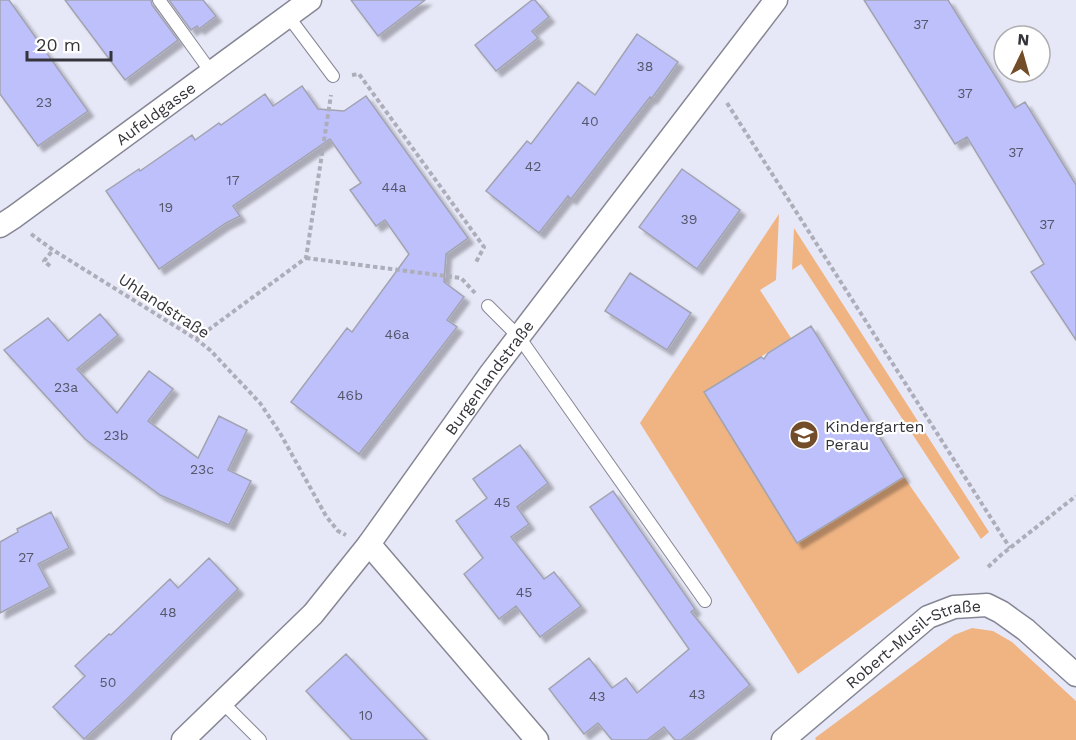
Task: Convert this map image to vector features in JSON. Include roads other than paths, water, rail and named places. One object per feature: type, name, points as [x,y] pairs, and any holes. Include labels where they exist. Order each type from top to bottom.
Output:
[{"type":"street","name":"Aufeldgasse","points":[[7,222],[310,0]]},
{"type":"street","name":"Burgenlandstraße","points":[[183,740],[313,614],[369,544],[491,374],[776,0]]},
{"type":"street","points":[[369,544],[537,740]]},
{"type":"street","name":"Robert-Musil-Straße","points":[[783,740],[928,617],[954,607],[987,605],[1001,612],[1026,630],[1076,675]]},
{"type":"lane","points":[[159,0],[211,72]]},
{"type":"lane","points":[[288,16],[333,76]]},
{"type":"lane","points":[[488,306],[519,337],[705,601]]},
{"type":"lane","points":[[222,702],[260,740]]},
{"type":"place","name":"Kindergarten Perau","points":[[804,435]]}]
